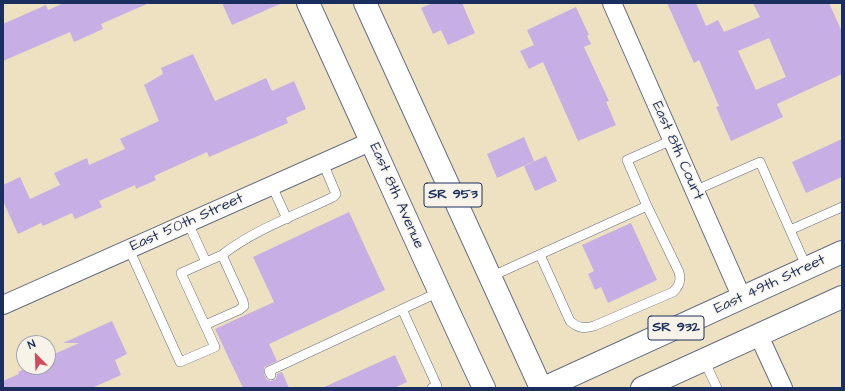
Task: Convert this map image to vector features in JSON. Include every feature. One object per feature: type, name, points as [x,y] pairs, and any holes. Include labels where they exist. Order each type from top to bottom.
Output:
[{"type":"main road","name":"East 8th Avenue","points":[[308,3],[372,142],[438,292],[484,388]]},
{"type":"main road","name":"SR 953","points":[[365,3],[540,388]]},
{"type":"main road","name":"East 49th Street","points":[[544,388],[842,252]]},
{"type":"main road","name":"SR 932","points":[[642,388],[842,297]]},
{"type":"street","name":"East 8th Court","points":[[612,3],[742,298]]},
{"type":"street","name":"East 50th Street","points":[[3,305],[372,142]]},
{"type":"street","points":[[759,336],[783,388]]},
{"type":"lane","points":[[540,255],[570,321],[581,328],[594,326],[673,292],[680,282],[679,272],[627,160],[672,140]]},
{"type":"lane","points":[[694,190],[760,162],[807,268]]},
{"type":"lane","points":[[129,249],[180,362],[215,347],[182,273],[222,254],[250,236],[333,197],[336,194],[323,163]]},
{"type":"lane","points":[[272,186],[288,219]]},
{"type":"lane","points":[[490,277],[648,206]]},
{"type":"lane","points":[[790,230],[842,208]]},
{"type":"lane","points":[[188,223],[206,262]]},
{"type":"lane","points":[[205,325],[239,310],[244,306],[244,301],[222,254]]},
{"type":"lane","points":[[271,375],[270,370],[438,292]]},
{"type":"lane","points":[[402,309],[437,386],[432,388]]},
{"type":"lane","points":[[704,360],[717,388]]},
{"type":"building","points":[[64,3],[149,3],[101,24],[103,29],[74,42],[70,32],[3,61],[3,24],[46,5],[48,10]]},
{"type":"building","points":[[222,3],[282,3],[232,25]]},
{"type":"building","points":[[433,3],[462,3],[475,33],[448,45],[441,30],[433,34],[421,8]]},
{"type":"building","points":[[667,3],[696,3],[706,26],[718,20],[724,32],[760,17],[753,3],[829,3],[842,32],[842,74],[777,104],[783,117],[731,141],[716,107],[719,106],[699,60],[694,63]],"holes":[[[769,38],[786,77],[756,90],[738,51]]]},
{"type":"building","points":[[576,7],[589,35],[587,36],[591,44],[584,47],[609,101],[606,102],[616,125],[578,141],[543,62],[529,69],[520,51],[534,45],[527,30]]},
{"type":"building","points":[[193,54],[215,101],[266,78],[272,91],[294,81],[306,109],[286,118],[288,123],[209,157],[207,152],[154,176],[156,180],[136,189],[135,185],[99,201],[102,207],[75,219],[72,213],[43,226],[41,223],[18,234],[3,201],[3,185],[20,177],[30,199],[60,185],[54,173],[87,158],[89,165],[125,149],[120,139],[159,121],[144,85],[163,74],[161,68]]},
{"type":"building","points":[[524,137],[534,161],[497,178],[487,154]]},
{"type":"building","points":[[842,139],[842,177],[806,193],[792,162]]},
{"type":"building","points":[[546,156],[557,181],[535,191],[524,166]]},
{"type":"building","points":[[349,212],[385,290],[269,344],[277,361],[264,367],[264,374],[267,380],[271,381],[276,379],[277,374],[282,372],[289,388],[243,388],[215,329],[274,302],[253,257]]},
{"type":"building","points":[[631,223],[657,280],[608,303],[601,287],[595,290],[588,274],[594,271],[582,245]]},
{"type":"building","points":[[112,321],[127,354],[115,360],[121,375],[92,388],[3,388],[3,381],[17,375],[56,375],[56,353],[79,343],[63,343]]},
{"type":"building","points":[[395,355],[407,382],[394,388],[322,388]]}]
